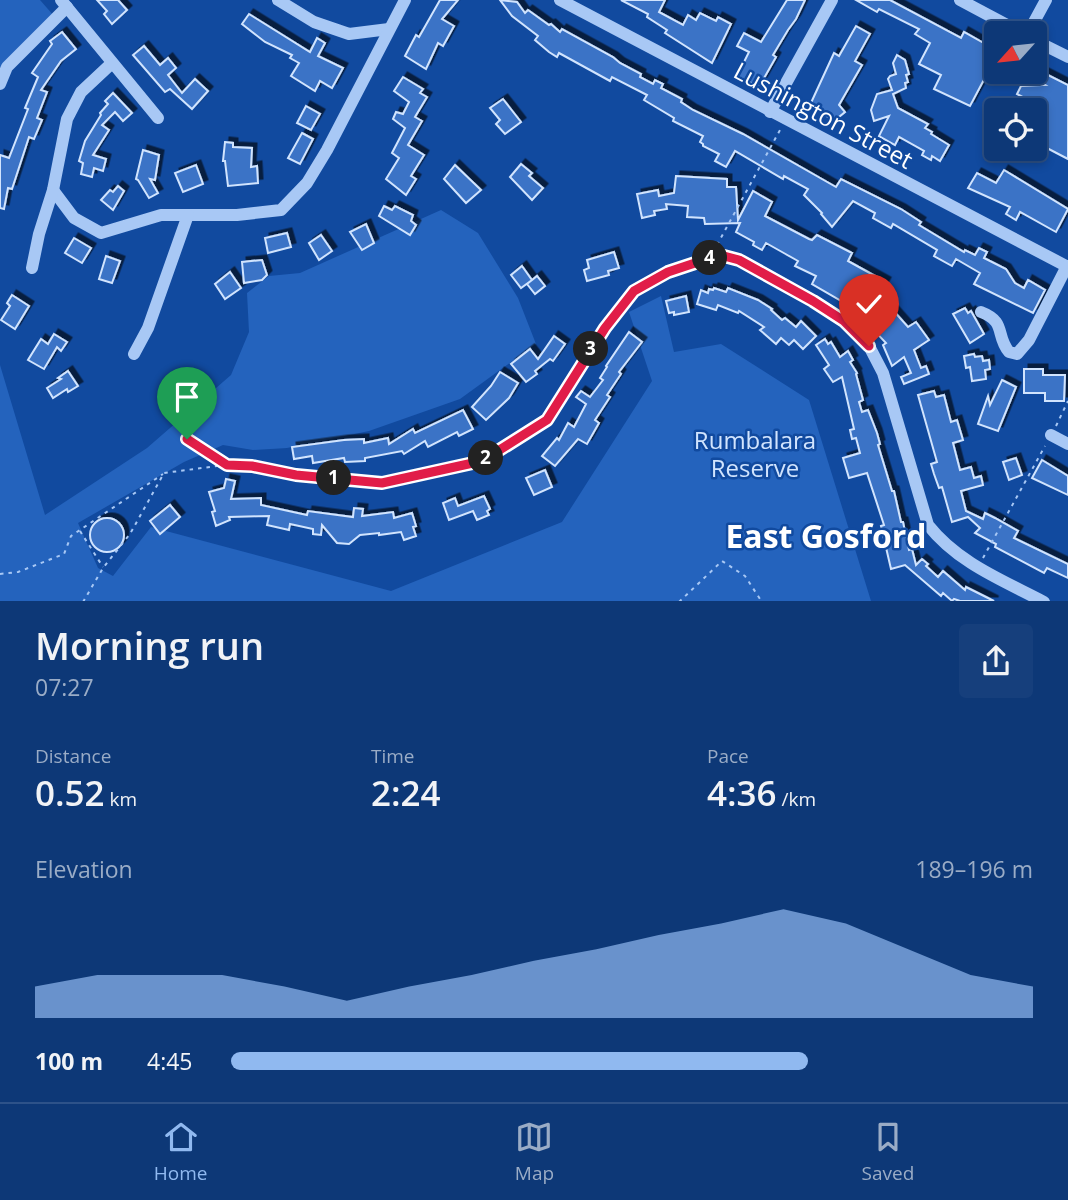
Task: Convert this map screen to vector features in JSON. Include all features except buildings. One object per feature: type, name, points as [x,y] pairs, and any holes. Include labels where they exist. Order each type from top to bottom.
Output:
[{"type":"street","points":[[278,0],[314,22],[349,34],[389,29]]},
{"type":"street","points":[[53,190],[74,218],[101,233],[161,215],[237,215],[281,210],[314,172],[405,0]]},
{"type":"street","name":"Lushington Street","points":[[559,0],[1068,266]]},
{"type":"street","points":[[770,112],[832,0]]},
{"type":"street","points":[[960,0],[1001,21]]},
{"type":"street","points":[[1033,21],[1046,0]]},
{"type":"street","points":[[0,84],[7,67],[64,4],[158,118]]},
{"type":"street","points":[[1047,46],[1068,57]]},
{"type":"street","points":[[32,268],[53,190],[66,119],[81,92],[112,63]]},
{"type":"street","points":[[134,354],[148,328],[188,215]]},
{"type":"street","points":[[227,465],[382,483],[482,461],[547,420],[605,328],[634,291],[668,272],[724,256],[739,260],[844,321],[869,346],[883,373],[928,525],[942,543],[977,568],[1044,601]]},
{"type":"street","points":[[981,312],[993,317],[1001,329],[1004,346],[1009,352],[1017,354],[1029,340],[1068,266]]},
{"type":"street","points":[[1051,435],[1068,444]]},
{"type":"path","points":[[710,258],[786,120]]},
{"type":"path","points":[[187,439],[227,465]]},
{"type":"path","points":[[977,568],[1038,459]]},
{"type":"path","points":[[0,574],[18,572],[64,554],[71,536],[164,473],[227,465]]},
{"type":"path","points":[[83,601],[103,568],[130,534],[164,473]]},
{"type":"path","points":[[79,530],[103,568]]},
{"type":"path","points":[[679,601],[722,561],[745,576],[762,601]]},
{"type":"green space","points":[[0,0],[40,0],[54,16],[0,74]]},
{"type":"green space","name":"Rumbalara Reserve","points":[[441,210],[478,233],[518,298],[536,344],[460,399],[369,431],[287,448],[253,450],[223,445],[184,462],[78,523],[98,568],[113,576],[151,527],[391,591],[562,522],[652,381],[629,312],[661,296],[674,352],[721,344],[809,400],[871,601],[0,601],[0,365],[45,515],[147,448],[231,375],[249,332],[247,293],[269,276],[300,273]]},
{"type":"district","name":"East Gosford","points":[[826,537]]},
{"type":"route","points":[[187,439],[227,465],[382,483],[482,461],[547,420],[605,328],[634,291],[668,272],[724,256],[739,260],[813,301],[844,321],[869,346]]}]
